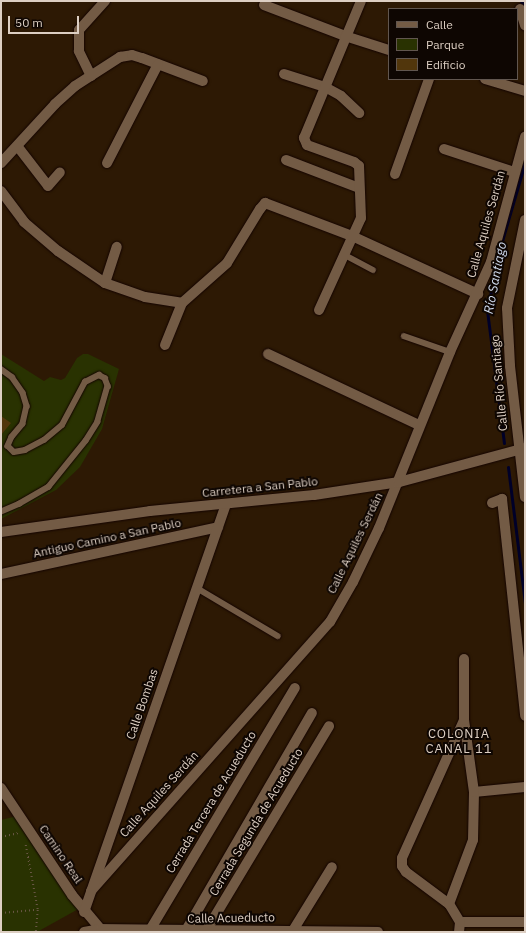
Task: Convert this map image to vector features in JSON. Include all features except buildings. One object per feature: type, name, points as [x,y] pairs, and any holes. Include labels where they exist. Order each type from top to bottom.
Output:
[{"type":"street","points":[[91,76],[80,51],[79,30],[105,1]]},
{"type":"street","points":[[319,310],[343,254],[361,218],[357,164],[304,143],[324,87],[361,1]]},
{"type":"street","points":[[264,5],[346,36],[388,50]]},
{"type":"street","points":[[520,9],[525,25]]},
{"type":"street","points":[[1,164],[18,147],[55,104],[91,76],[120,57],[132,55],[203,81]]},
{"type":"street","points":[[106,163],[158,64]]},
{"type":"street","points":[[284,74],[324,87],[341,96],[359,113]]},
{"type":"street","points":[[395,174],[429,80]]},
{"type":"street","points":[[488,80],[525,91]]},
{"type":"street","name":"Calle Aquiles Serdán","points":[[91,891],[330,622],[356,575],[399,482],[400,470],[419,424],[491,262],[514,172],[525,137]]},
{"type":"street","points":[[18,147],[48,186],[60,172]]},
{"type":"street","points":[[444,150],[514,172]]},
{"type":"street","points":[[286,160],[359,188]]},
{"type":"street","points":[[1,191],[24,222],[58,251],[105,282],[145,298],[182,303]]},
{"type":"street","points":[[165,345],[182,303],[228,263],[260,209],[266,203],[352,236],[478,294]]},
{"type":"street","name":"Calle Río Santiago","points":[[525,220],[507,308],[522,448],[525,497]]},
{"type":"street","points":[[105,282],[117,247]]},
{"type":"street","points":[[268,354],[419,424]]},
{"type":"street","name":"Carretera a San Pablo","points":[[1,532],[150,511],[226,505],[399,482],[522,448]]},
{"type":"street","points":[[492,502],[502,499],[525,716]]},
{"type":"street","name":"Calle Bombas","points":[[84,912],[226,505]]},
{"type":"street","name":"Antiguo Camino a San Pablo","points":[[1,574],[218,527]]},
{"type":"street","points":[[449,904],[473,840],[474,792],[464,720],[464,659]]},
{"type":"street","name":"Cerrada Tercera de Acueducto","points":[[150,930],[295,688]]},
{"type":"street","points":[[185,932],[312,713]]},
{"type":"street","points":[[464,720],[402,858],[402,866],[406,872],[449,904],[460,927],[525,922]]},
{"type":"street","name":"Cerrada Segunda de Acueducto","points":[[206,931],[330,726]]},
{"type":"street","points":[[474,792],[525,787]]},
{"type":"street","name":"Camino Real","points":[[1,788],[84,912],[102,931]]},
{"type":"street","points":[[292,931],[332,867]]},
{"type":"street","name":"Calle Acueducto","points":[[84,932],[150,930],[185,932],[378,932]]},
{"type":"lane","points":[[343,254],[373,270]]},
{"type":"lane","points":[[404,336],[450,352]]},
{"type":"lane","points":[[1,369],[12,377],[23,393],[27,406],[23,424],[12,437],[8,446],[14,452],[25,450],[44,440],[62,425],[85,382],[99,375],[105,378],[108,386],[98,422],[86,441],[49,487],[20,504],[1,512]]},
{"type":"lane","points":[[197,588],[278,636]]},
{"type":"path","points":[[1,837],[24,832]]},
{"type":"path","points":[[25,840],[38,910],[36,932]]},
{"type":"path","points":[[1,914],[38,910]]},
{"type":"green space","points":[[1,354],[44,381],[50,377],[61,380],[65,378],[77,358],[83,354],[88,354],[119,369],[102,429],[80,467],[56,490],[1,519]]},
{"type":"green space","points":[[21,815],[82,907],[37,932],[1,931],[1,820]]},
{"type":"waterway","name":"Río Santiago","points":[[521,1],[525,9]]},
{"type":"waterway","name":"Río Santiago","points":[[504,443],[487,311],[499,251],[525,162]]},
{"type":"waterway","name":"Río Santiago","points":[[508,467],[525,603]]},
{"type":"district","name":"COLONIA CANAL 11","points":[[459,742]]}]
